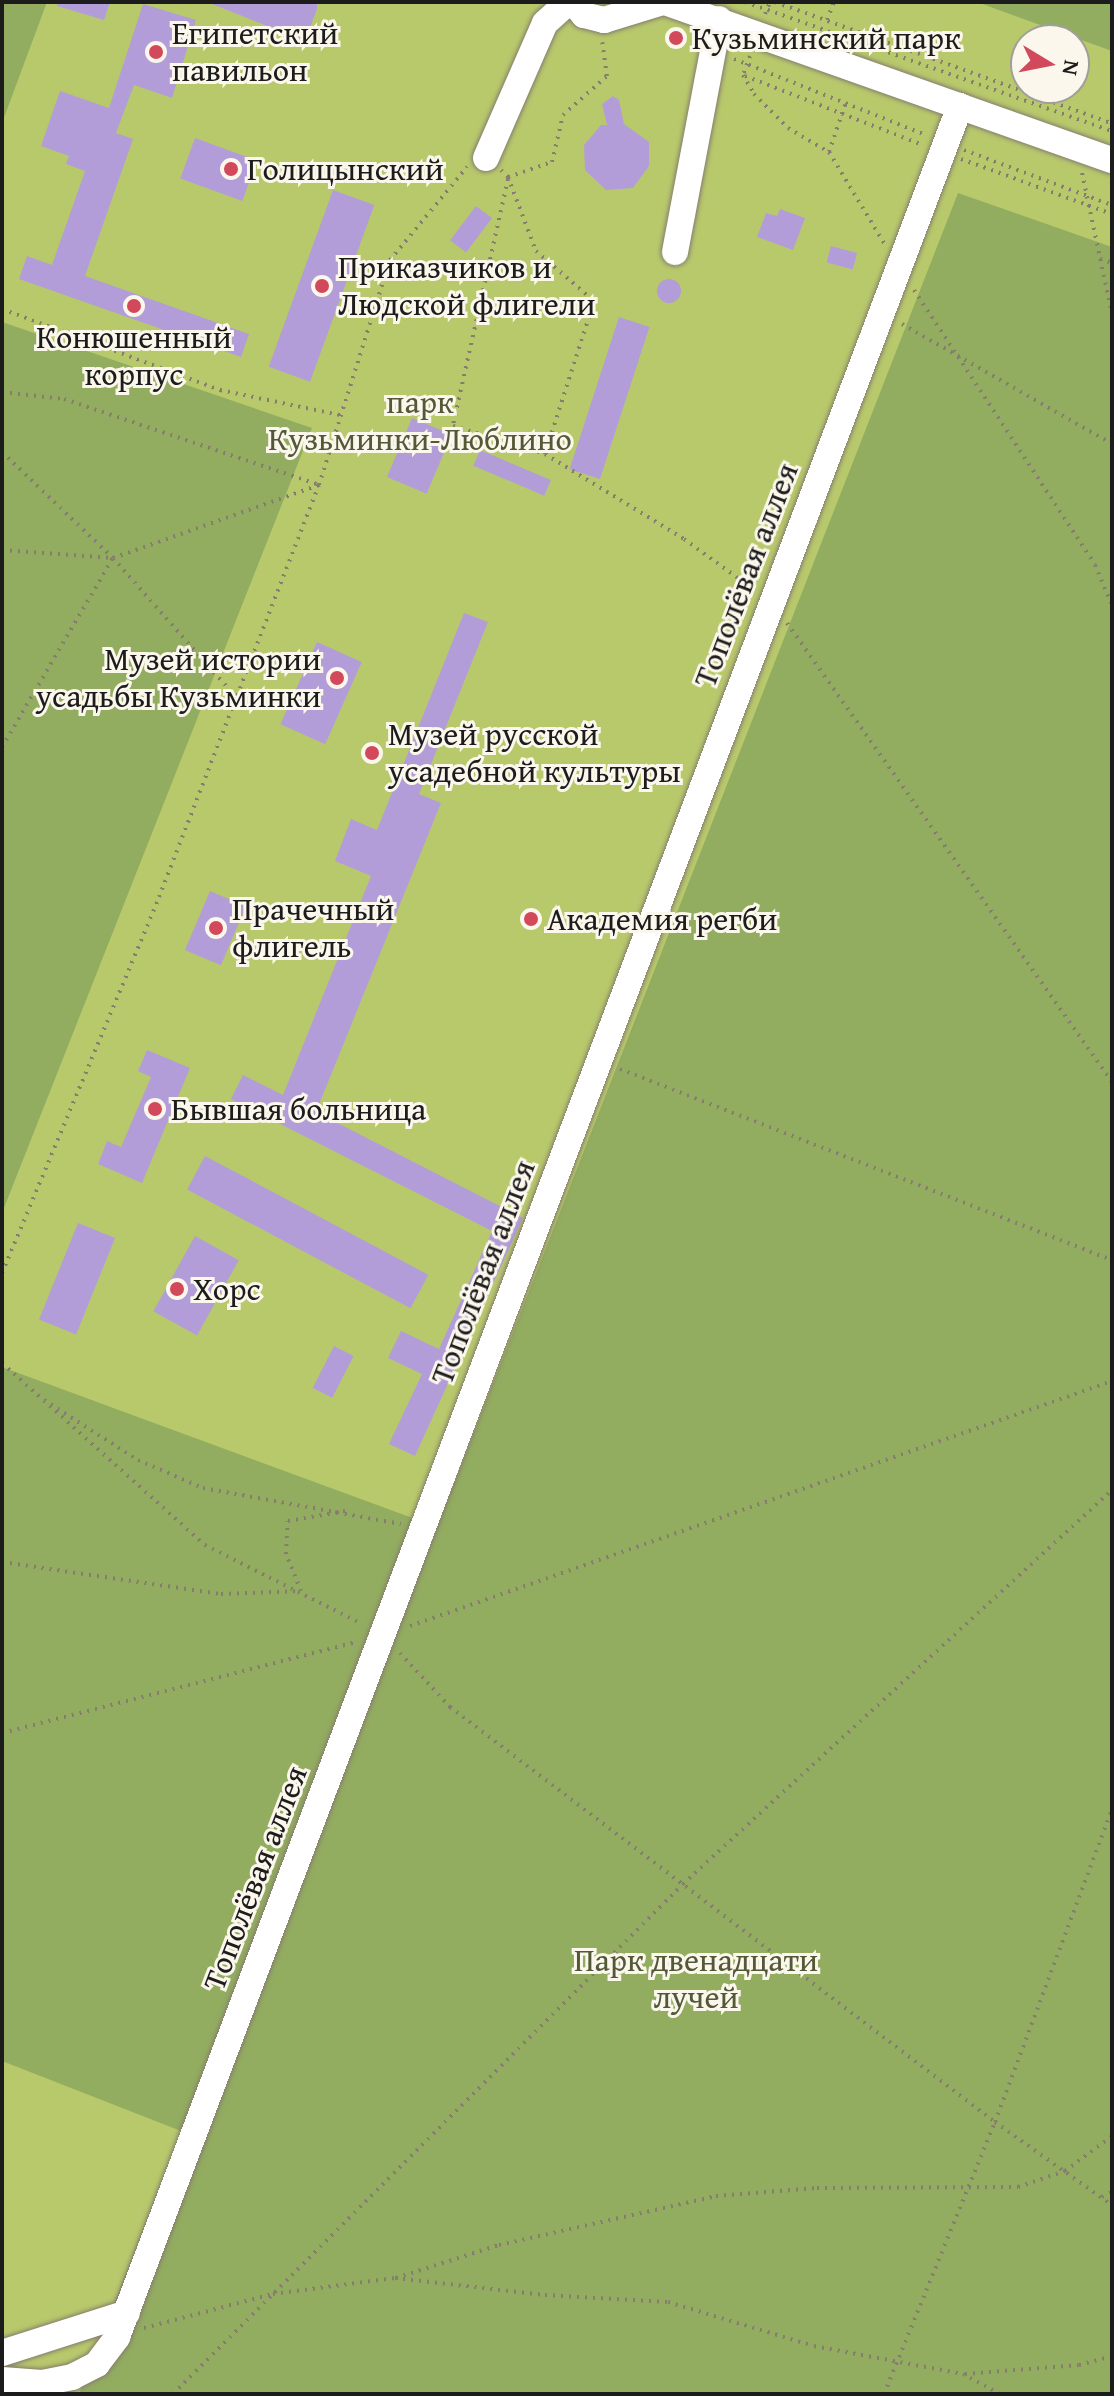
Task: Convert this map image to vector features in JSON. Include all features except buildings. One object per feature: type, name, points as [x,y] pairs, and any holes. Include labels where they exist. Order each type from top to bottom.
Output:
[{"type":"street","points":[[486,158],[545,23],[570,2],[590,18],[622,9],[669,3],[716,31],[960,106],[1112,160]]},
{"type":"street","points":[[675,252],[716,31]]},
{"type":"street","name":"Тополёвая аллея","points":[[2,2380],[42,2383],[72,2377],[97,2364],[122,2325],[960,106]]},
{"type":"street","points":[[2,2353],[122,2325]]},
{"type":"path","points":[[745,2],[1112,131]]},
{"type":"path","points":[[767,9],[772,2],[827,20],[1112,123]]},
{"type":"path","points":[[827,20],[834,2]]},
{"type":"path","points":[[716,31],[745,67],[1112,205]]},
{"type":"path","points":[[508,177],[552,162],[563,115],[607,76],[601,39]]},
{"type":"path","points":[[743,75],[788,128],[829,152],[898,268],[960,355],[1095,565],[1112,605]]},
{"type":"path","points":[[829,152],[845,105]]},
{"type":"path","points":[[1077,147],[1112,314]]},
{"type":"path","points":[[2,1273],[236,698],[319,485],[390,260],[467,167],[486,158],[508,177]]},
{"type":"path","points":[[508,177],[453,426],[545,454]]},
{"type":"path","points":[[1100,259],[1112,263]]},
{"type":"path","points":[[2,309],[220,390],[340,415]]},
{"type":"path","points":[[881,312],[1112,444]]},
{"type":"path","points":[[2,392],[64,399],[319,485]]},
{"type":"path","points":[[2,452],[113,558],[236,698]]},
{"type":"path","points":[[2,550],[113,558],[319,485]]},
{"type":"path","points":[[2,747],[113,558]]},
{"type":"path","points":[[599,1060],[1112,1260]]},
{"type":"path","points":[[2,1363],[205,1545],[383,1635],[450,1707],[995,2122],[1112,2205]]},
{"type":"path","points":[[2,1733],[383,1635],[1112,1381]]},
{"type":"path","points":[[31,1392],[138,1460],[203,1488],[345,1511],[423,1529]]},
{"type":"path","points":[[173,2394],[683,1884],[1112,1490]]},
{"type":"path","points":[[301,1591],[286,1554],[288,1521],[345,1511]]},
{"type":"path","points":[[2,1562],[221,1594],[301,1591]]},
{"type":"path","points":[[884,2394],[995,2122],[1112,1809]]},
{"type":"path","points":[[122,2325],[273,2294],[395,2278],[513,2241],[716,2196],[817,2188],[967,2191],[1018,2187],[1065,2171],[1112,2136]]},
{"type":"path","points":[[1102,2197],[1112,2192]]},
{"type":"path","points":[[395,2278],[545,2295],[668,2302],[814,2346],[898,2359],[963,2374],[1000,2394]]},
{"type":"path","points":[[963,2374],[1079,2365],[1112,2356]]},
{"type":"green space","name":"парк Кузьминки-Люблино","points":[[2,2],[1112,2],[1112,2394],[2,2394]]},
{"type":"green space","points":[[2,2],[47,2],[2,123]]},
{"type":"green space","points":[[977,2],[1112,2],[1112,51],[1090,43],[1090,24],[1038,24]]},
{"type":"green space","name":"Парк двенадцати лучей","points":[[958,193],[1112,247],[1112,2394],[79,2394],[181,2131],[2,2061],[2,1367],[437,1527]]},
{"type":"green space","points":[[2,322],[312,428],[2,1213]]},
{"type":"place","name":"Кузьминский парк","points":[[676,38]]},
{"type":"place","name":"Египетский павильон","points":[[156,52]]},
{"type":"place","name":"Голицынский","points":[[231,169]]},
{"type":"place","name":"Приказчиков и Людской флигели","points":[[322,286]]},
{"type":"place","name":"Конюшенный корпус","points":[[134,306]]},
{"type":"place","name":"Музей истории усадьбы Кузьминки","points":[[337,678]]},
{"type":"place","name":"Музей русской усадебной культуры","points":[[372,753]]},
{"type":"place","name":"Академия регби","points":[[531,919]]},
{"type":"place","name":"Прачечный флигель","points":[[216,928]]},
{"type":"place","name":"Бывшая больница","points":[[155,1109]]},
{"type":"place","name":"Хорс","points":[[177,1289]]}]
